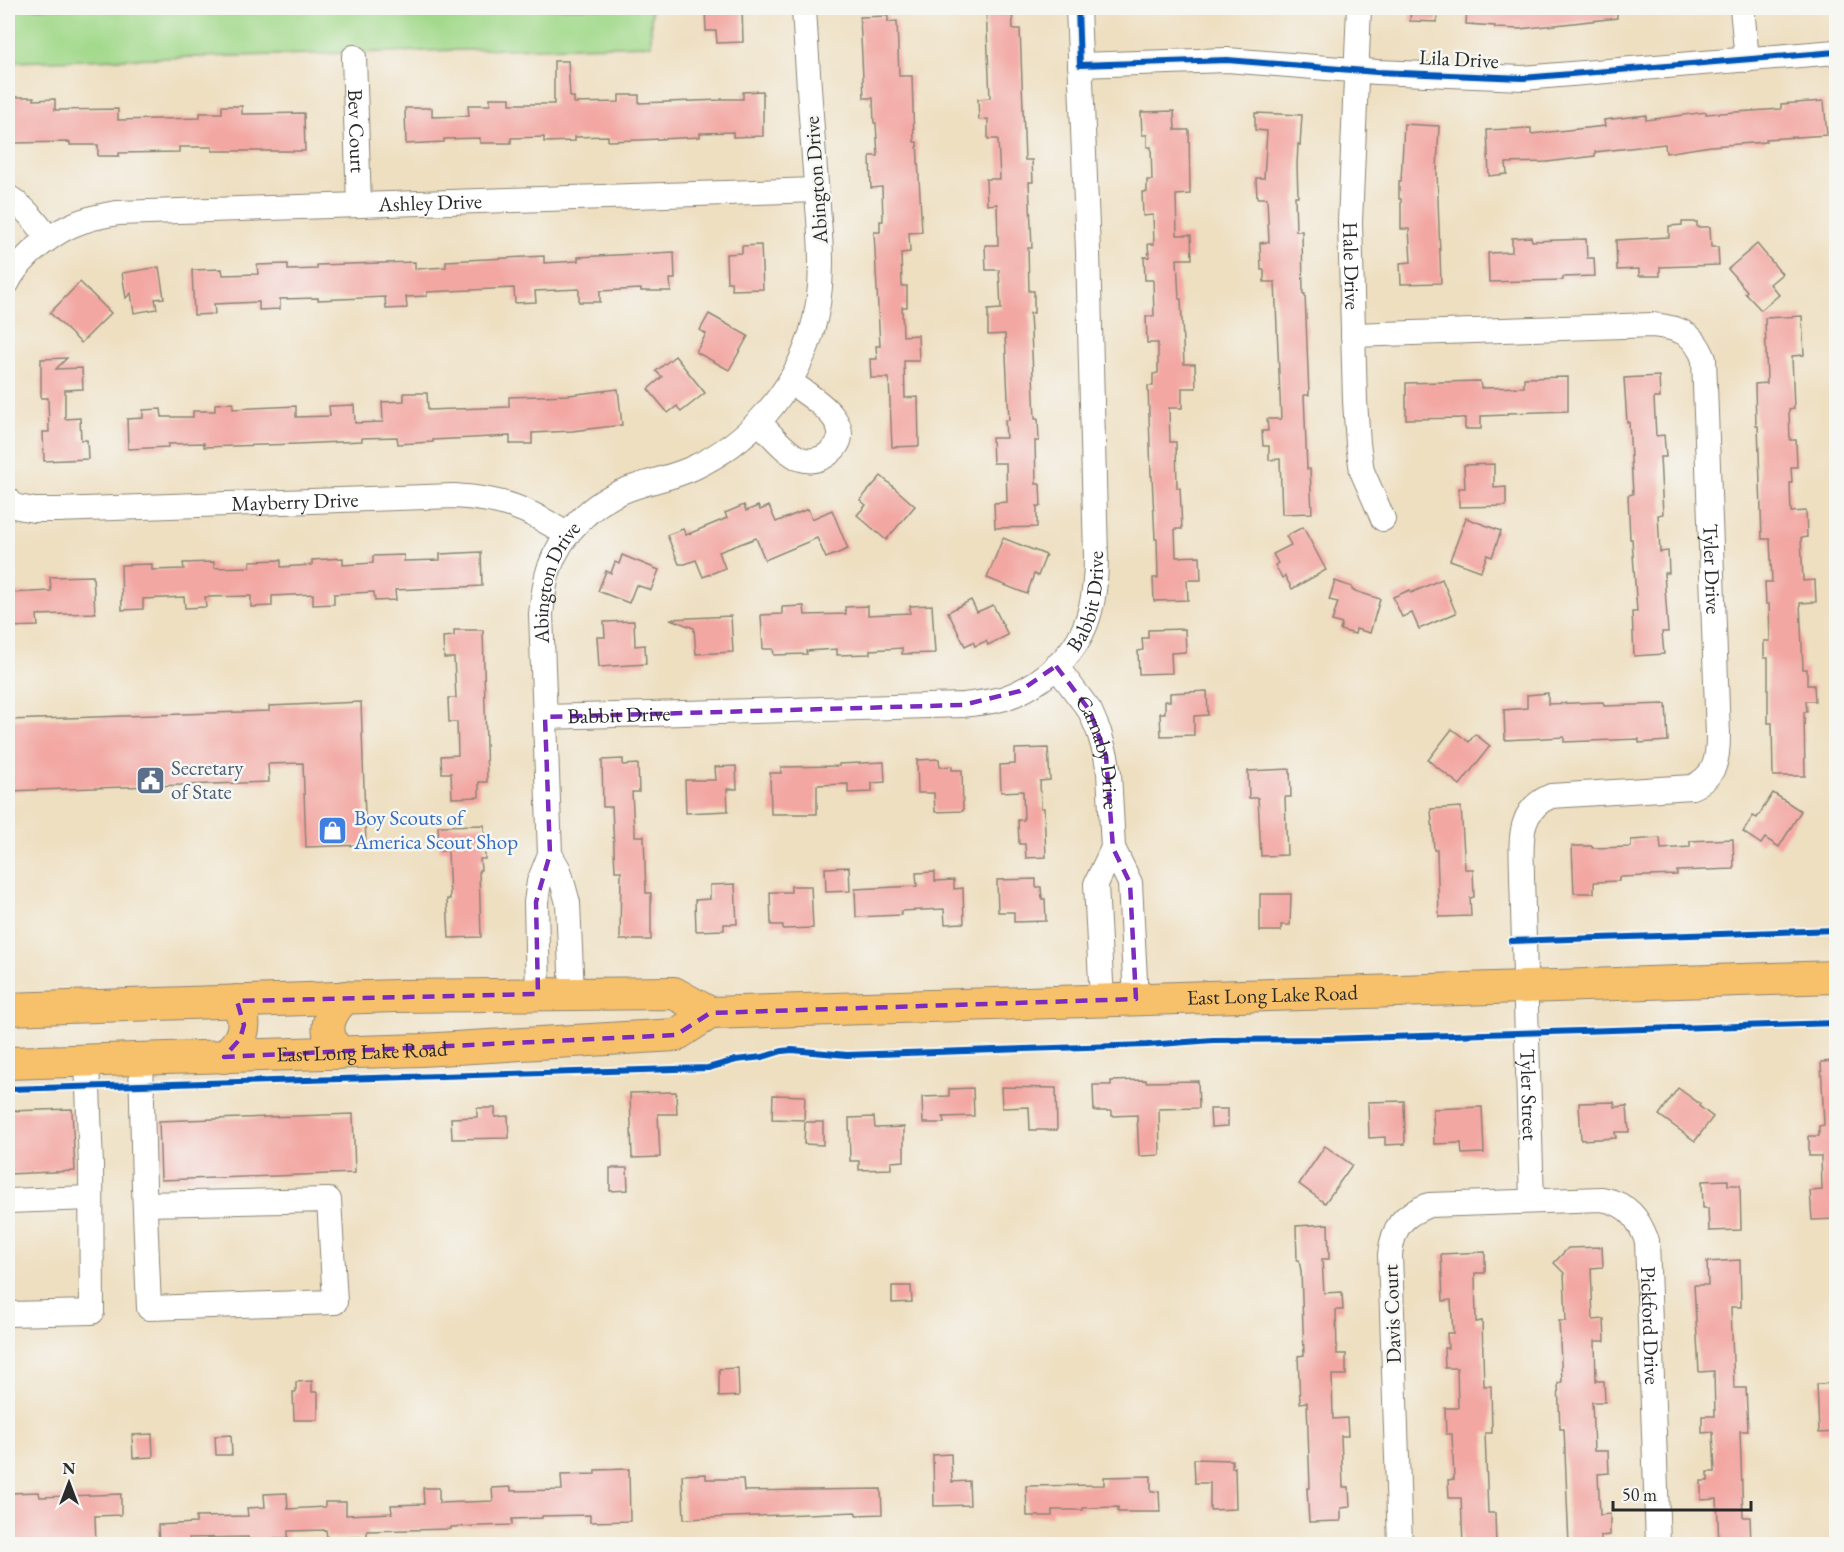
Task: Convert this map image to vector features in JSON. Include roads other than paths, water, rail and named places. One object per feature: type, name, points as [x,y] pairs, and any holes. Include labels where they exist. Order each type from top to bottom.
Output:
[{"type":"main road","name":"East Long Lake Road","points":[[8,1063],[433,1050],[676,1035],[710,1013],[1836,977]]},
{"type":"main road","points":[[8,1009],[345,997],[674,993],[710,1013]]},
{"type":"main road","points":[[613,1039],[623,1029],[626,1021],[626,1003],[621,994]]},
{"type":"main road","points":[[338,1053],[329,1037],[328,1029],[333,1012],[345,997]]},
{"type":"main road","points":[[224,1057],[240,1040],[244,1025],[242,1010],[237,1001]]},
{"type":"street","name":"Abington Drive","points":[[537,994],[536,902],[539,882],[550,854],[541,614],[543,591],[549,568],[567,535],[581,519],[604,500],[624,490],[671,477],[695,467],[713,458],[744,436],[759,422],[790,382],[801,361],[812,333],[818,306],[821,259],[804,8]]},
{"type":"street","name":"Babbit Drive","points":[[545,717],[963,705],[993,701],[1011,695],[1040,679],[1070,653],[1090,613],[1096,577],[1088,251],[1078,8]]},
{"type":"street","name":"Hale Drive","points":[[1359,8],[1350,222],[1355,401],[1362,471],[1383,519]]},
{"type":"street","points":[[1743,8],[1748,60]]},
{"type":"street","name":"Lila Drive","points":[[1080,65],[1227,60],[1355,70],[1523,78],[1836,52]]},
{"type":"street","name":"Bev Court","points":[[354,57],[359,205]]},
{"type":"street","name":"Ashley Drive","points":[[9,276],[48,238],[63,228],[82,220],[118,213],[816,190]]},
{"type":"street","points":[[8,197],[37,222],[48,238]]},
{"type":"street","name":"Tyler Drive","points":[[1353,335],[1653,325],[1686,333],[1695,341],[1704,359],[1718,735],[1716,763],[1709,775],[1692,788],[1566,794],[1551,796],[1539,801],[1532,808],[1524,826],[1522,842],[1525,987]]},
{"type":"street","points":[[759,422],[801,459],[818,459],[827,456],[832,450],[840,435],[835,418],[823,406],[790,382]]},
{"type":"street","name":"Mayberry Drive","points":[[10,502],[34,510],[57,510],[454,496],[484,499],[519,508],[536,515],[567,535]]},
{"type":"street","name":"Carnaby Drive","points":[[1056,666],[1090,711],[1100,732],[1109,773],[1113,848],[1130,883],[1136,999]]},
{"type":"street","name":"Carnaby Drive","points":[[1102,1001],[1096,884],[1113,848]]},
{"type":"street","name":"Abington Drive","points":[[550,854],[558,870],[568,903],[572,994]]},
{"type":"street","name":"Tyler Street","points":[[1525,987],[1532,1201]]},
{"type":"street","points":[[141,1059],[145,1204],[149,1308],[335,1302],[329,1200],[145,1204]]},
{"type":"street","points":[[8,1314],[92,1312],[87,1060]]},
{"type":"street","points":[[8,1201],[91,1198]]},
{"type":"street","name":"Pickford Drive","points":[[1532,1201],[1602,1199],[1615,1201],[1634,1215],[1642,1227],[1647,1241],[1658,1545]]},
{"type":"street","name":"Davis Court","points":[[1400,1545],[1389,1255],[1394,1234],[1406,1216],[1429,1205],[1532,1201]]},
{"type":"place","name":"Secretary of State","points":[[150,780]]},
{"type":"place","name":"Boy Scouts of America Scout Shop","points":[[333,830]]}]
